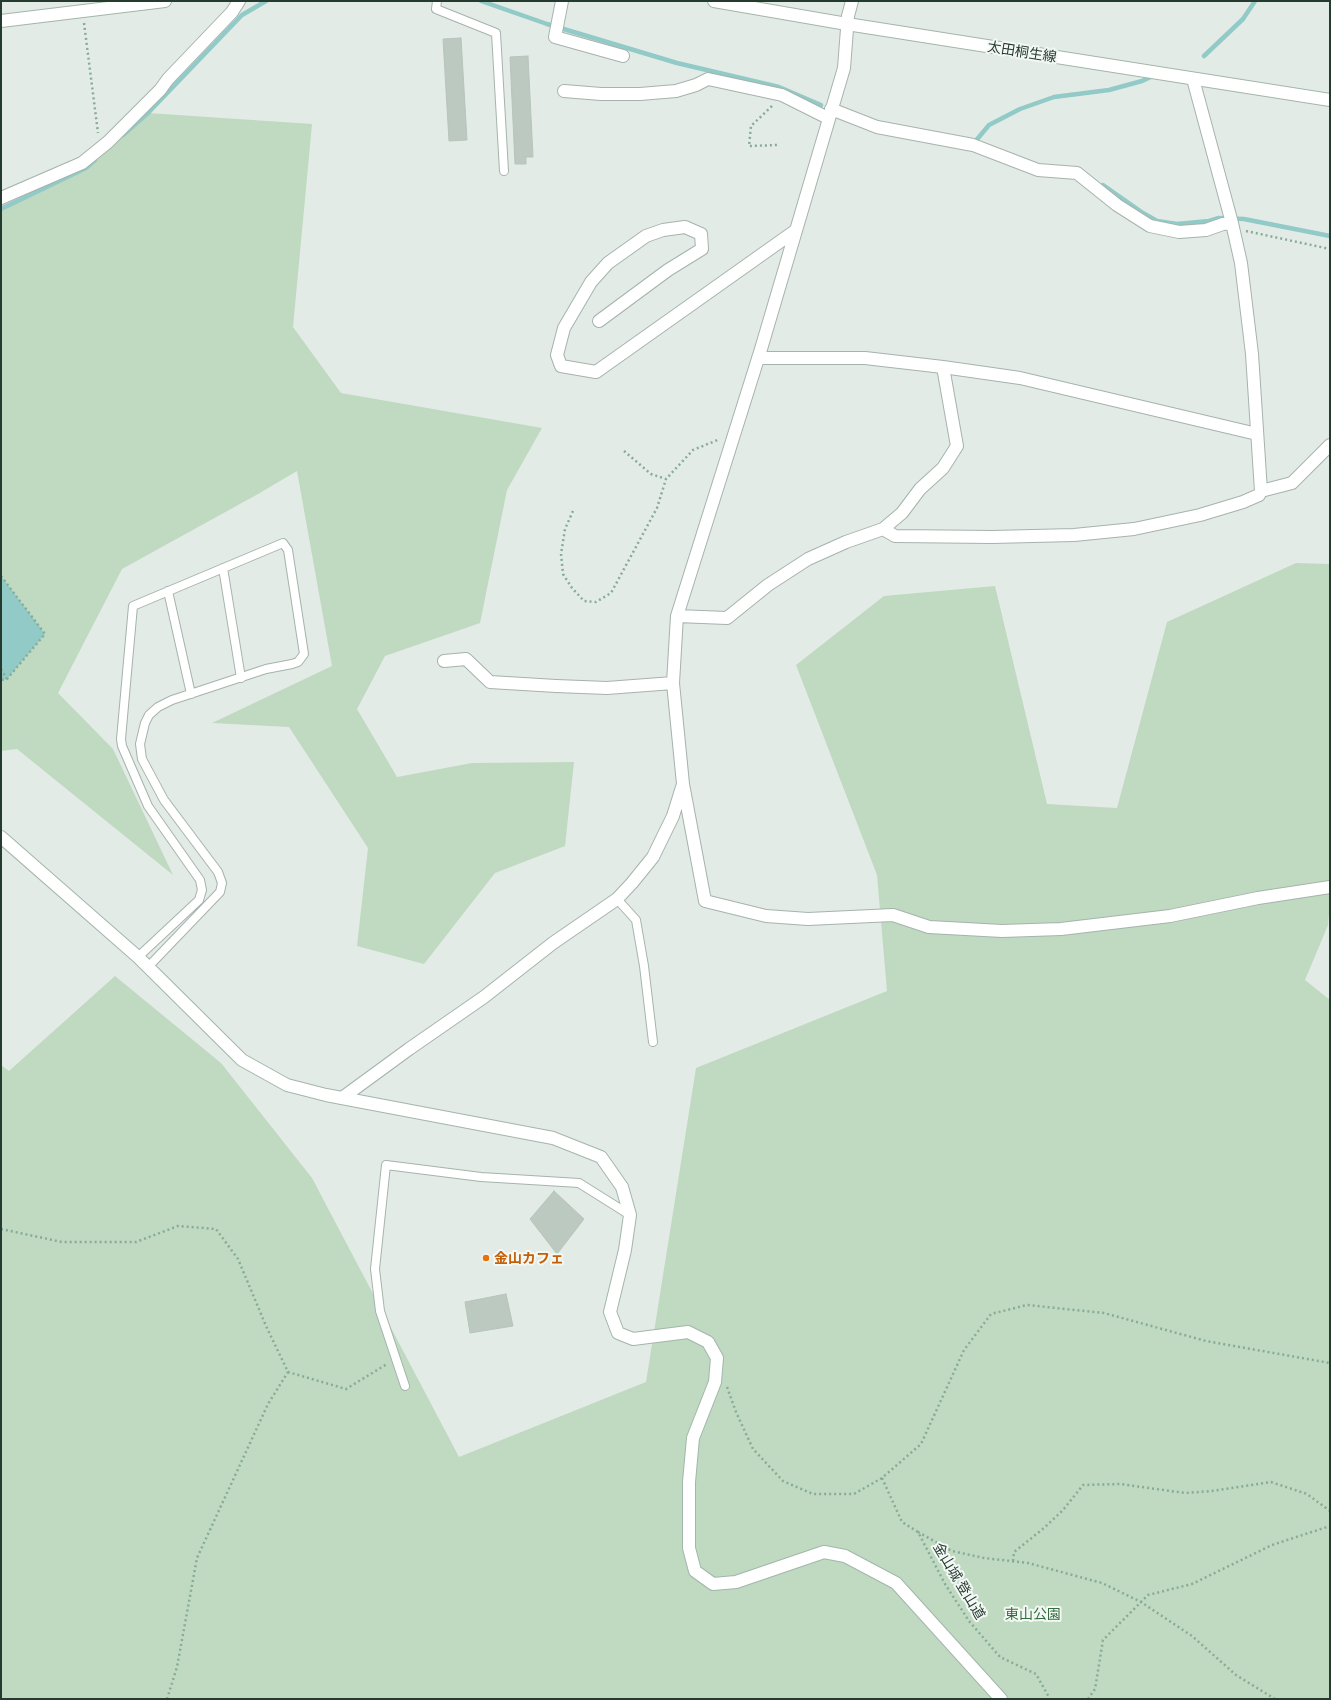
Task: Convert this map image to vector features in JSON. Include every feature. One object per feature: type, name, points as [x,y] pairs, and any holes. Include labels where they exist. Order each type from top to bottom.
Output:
[{"type":"street","points":[[1,21],[165,1]]},
{"type":"street","points":[[1,198],[82,163],[100,148],[160,90],[168,79],[232,12],[239,1]]},
{"type":"street","points":[[562,1],[555,38],[623,56]]},
{"type":"street","name":"太田桐生線","points":[[714,1],[847,24],[1330,100]]},
{"type":"street","points":[[852,1],[847,24],[844,68],[758,358],[676,616],[673,683],[683,784],[705,901],[766,916],[808,919],[893,915],[929,927],[1002,931],[1061,929],[1170,916],[1258,898],[1330,887]]},
{"type":"street","points":[[564,91],[601,94],[640,94],[676,91],[708,79],[782,95],[830,114],[877,127],[973,145],[1038,170],[1077,173],[1117,205],[1150,226],[1179,232],[1206,230],[1223,224],[1232,226]]},
{"type":"street","points":[[1193,79],[1241,263],[1252,354],[1261,491]]},
{"type":"street","points":[[599,320],[668,270],[702,249],[701,234],[685,227],[663,230],[646,236],[608,264],[591,282],[564,328],[557,355],[561,366],[596,372],[795,231]]},
{"type":"street","points":[[758,358],[865,358],[1020,378],[1257,434]]},
{"type":"street","points":[[676,616],[727,618],[768,586],[808,559],[846,542],[883,530],[902,513],[920,489],[943,468],[957,446],[943,367]]},
{"type":"street","points":[[883,530],[894,536],[947,537],[1074,535],[1134,529],[1200,515],[1243,502],[1259,495],[1261,491],[1292,483],[1330,445]]},
{"type":"street","points":[[444,660],[466,659],[490,682],[607,688],[673,683]]},
{"type":"street","points":[[342,1098],[408,1049],[484,997],[552,943],[617,899],[632,883],[653,856],[673,816],[683,784]]},
{"type":"street","points":[[1,837],[138,957],[242,1060],[287,1085],[342,1098],[553,1138],[601,1157],[622,1187],[630,1215],[625,1250],[610,1312],[618,1333],[633,1339],[688,1332],[708,1342],[717,1358],[715,1382],[693,1438],[689,1482],[690,1548],[695,1571],[713,1584],[736,1582],[824,1552],[845,1556],[896,1583],[1001,1699]]},
{"type":"lane","points":[[437,1],[436,9],[496,33],[504,171]]},
{"type":"lane","points":[[138,957],[199,900],[202,890],[200,880],[148,806],[122,746],[121,739],[133,606],[283,543],[288,550],[304,654],[298,662],[266,669],[190,694],[158,707],[148,715],[144,723],[140,744],[142,759],[164,800],[218,872],[222,883],[220,892],[148,967]]},
{"type":"lane","points":[[223,568],[241,678]]},
{"type":"lane","points":[[168,591],[190,694]]},
{"type":"lane","points":[[617,899],[636,920],[644,966],[654,1042]]},
{"type":"lane","points":[[405,1386],[380,1311],[375,1269],[386,1165],[481,1177],[579,1183],[630,1215]]},
{"type":"path","points":[[82,11],[100,148]]},
{"type":"path","points":[[778,145],[748,146],[751,126],[782,95]]},
{"type":"path","points":[[1232,226],[1330,249]]},
{"type":"path","points":[[573,511],[565,529],[560,554],[564,574],[572,588],[584,601],[596,602],[611,593],[656,508],[666,479],[692,450],[734,433]]},
{"type":"path","points":[[624,451],[651,474],[666,479]]},
{"type":"path","points":[[1,576],[45,634],[7,679],[1,680]]},
{"type":"path","points":[[1,669],[7,679]]},
{"type":"path","points":[[1,1229],[62,1242],[136,1242],[178,1226],[216,1229],[238,1258],[266,1326],[288,1372],[346,1389],[396,1358]]},
{"type":"path","points":[[726,1384],[736,1412],[753,1449],[783,1481],[813,1494],[854,1494],[882,1478],[921,1444],[964,1350],[990,1314],[1027,1305],[1104,1313],[1206,1341],[1330,1363]]},
{"type":"path","points":[[166,1699],[176,1667],[197,1558],[268,1404],[288,1372]]},
{"type":"path","name":"金山城 登山道","points":[[882,1478],[902,1522],[918,1532],[945,1584],[969,1621],[1000,1657],[1036,1674],[1050,1699]]},
{"type":"path","points":[[1013,1561],[1014,1552],[1044,1528],[1063,1510],[1083,1485],[1120,1484],[1185,1493],[1212,1491],[1271,1482],[1307,1494],[1330,1511]]},
{"type":"path","points":[[1088,1699],[1095,1689],[1103,1640],[1148,1595],[1192,1584],[1272,1545],[1330,1526]]},
{"type":"path","points":[[918,1532],[952,1551],[984,1558],[1028,1563],[1102,1583],[1141,1602],[1192,1636],[1236,1675],[1276,1699]]},
{"type":"green space","points":[[148,113],[312,124],[293,327],[341,393],[542,428],[507,490],[480,623],[385,656],[357,709],[397,777],[472,763],[574,762],[565,846],[495,873],[424,964],[357,946],[368,848],[289,727],[212,723],[332,666],[297,471],[122,569],[58,693],[113,749],[173,875],[17,749],[1,751],[1,206],[86,168]]},
{"type":"green space","name":"東山公園","points":[[1296,563],[1330,564],[1330,902],[1328,925],[1305,980],[1330,1000],[1330,1699],[1,1699],[1,1065],[9,1071],[115,976],[221,1063],[312,1178],[459,1457],[646,1382],[696,1068],[887,991],[877,875],[796,665],[884,596],[995,586],[1047,804],[1117,808],[1167,622]]},
{"type":"water","points":[[1,576],[45,634],[7,679],[1,680]]},
{"type":"building","points":[[461,38],[467,140],[449,141],[443,39]]},
{"type":"building","points":[[528,56],[533,157],[526,157],[526,164],[515,164],[510,57]]},
{"type":"building","points":[[554,1191],[584,1219],[557,1254],[530,1219]]},
{"type":"building","points":[[506,1294],[513,1326],[470,1333],[465,1302]]},
{"type":"waterway","points":[[123,135],[148,113],[242,15],[266,1]]},
{"type":"waterway","points":[[481,1],[547,24],[677,63],[779,87],[821,105]]},
{"type":"waterway","points":[[1204,56],[1243,19],[1255,1]]},
{"type":"waterway","points":[[974,143],[989,125],[1020,109],[1054,97],[1109,90],[1142,81],[1155,75]]},
{"type":"waterway","points":[[1,209],[86,168],[95,160]]},
{"type":"waterway","points":[[1103,185],[1157,221],[1177,224],[1209,221],[1219,218],[1244,219],[1330,236]]},
{"type":"place","name":"金山カフェ","points":[[486,1258]]}]
